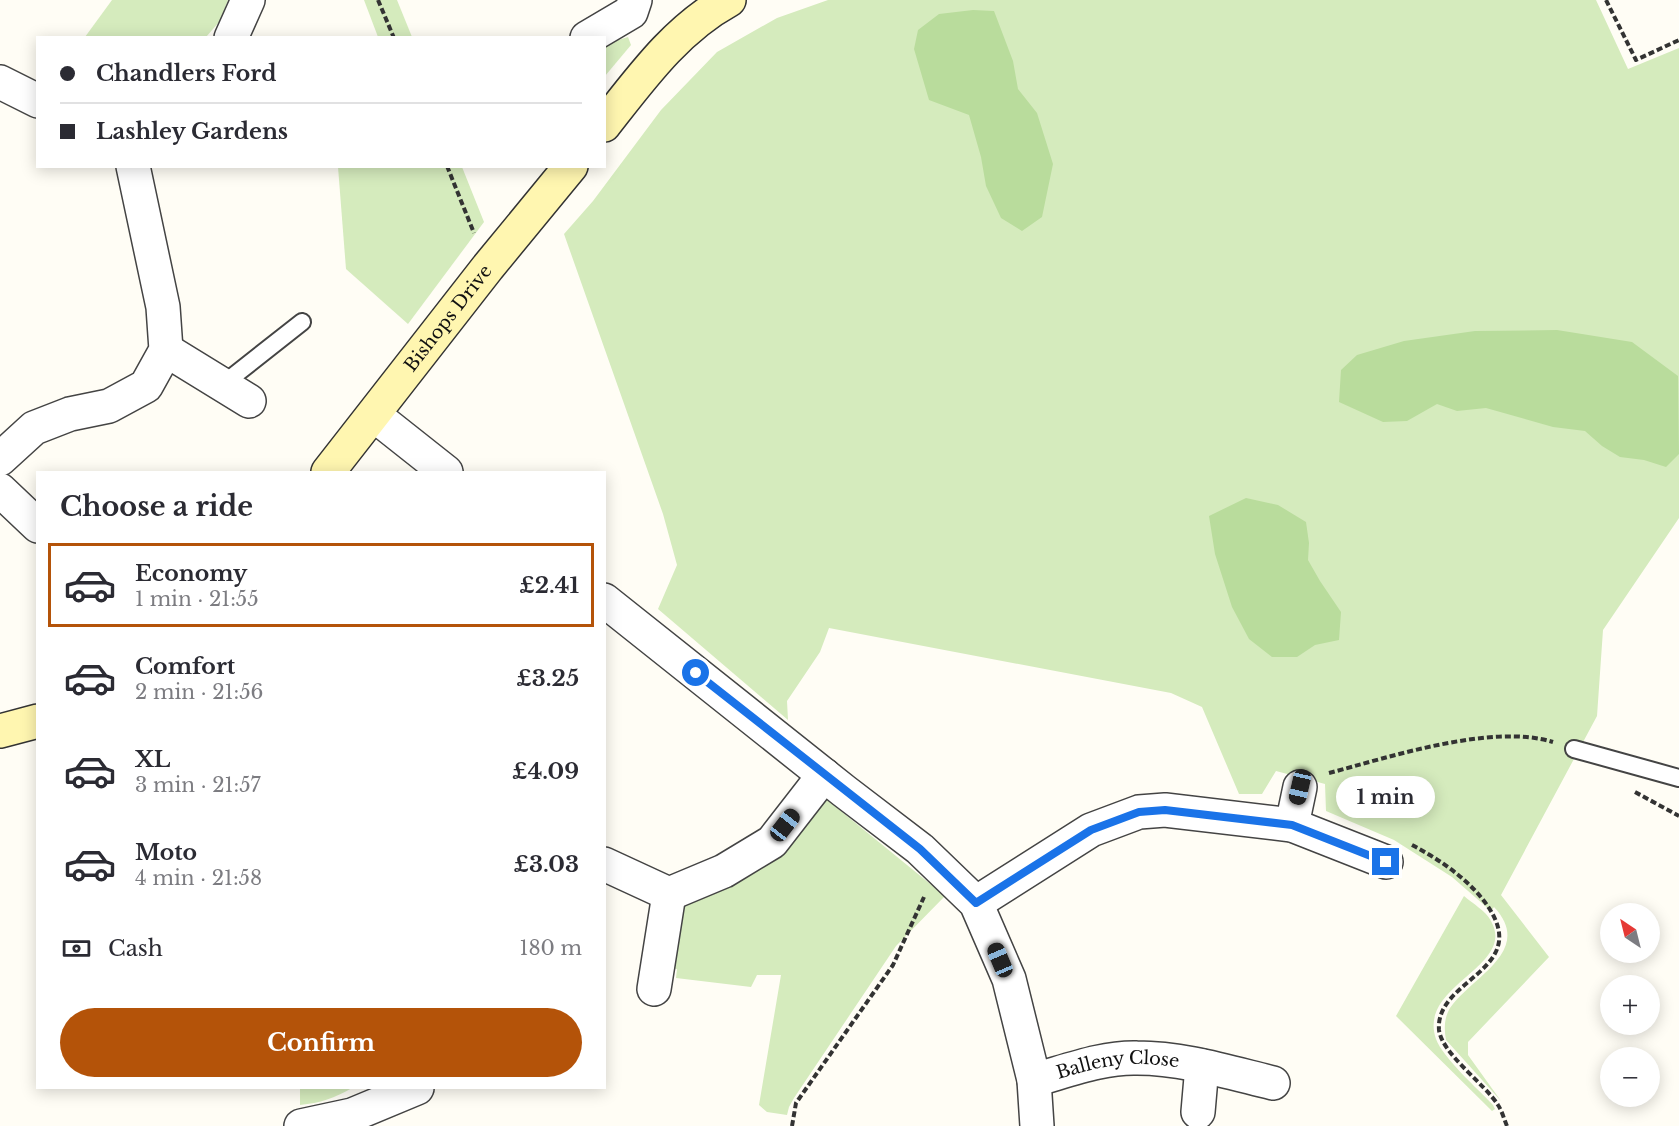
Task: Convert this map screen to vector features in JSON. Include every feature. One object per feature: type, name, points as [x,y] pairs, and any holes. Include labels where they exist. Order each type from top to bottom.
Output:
[{"type":"street","points":[[232,36],[249,0]]},
{"type":"street","points":[[590,36],[631,12],[635,0]]},
{"type":"street","points":[[606,123],[662,54],[706,14],[729,0]]},
{"type":"street","points":[[0,459],[34,428],[70,414],[109,406],[146,386],[166,350],[164,307],[133,168]]},
{"type":"street","name":"Bishops Drive","points":[[329,471],[488,267],[569,168]]},
{"type":"street","points":[[166,350],[236,393]]},
{"type":"street","points":[[374,415],[445,471]]},
{"type":"street","points":[[0,490],[36,524]]},
{"type":"street","points":[[606,602],[920,849],[976,903],[1009,979],[1034,1080],[1037,1126]]},
{"type":"street","points":[[0,730],[36,721]]},
{"type":"street","points":[[606,865],[669,894],[724,871],[772,842],[824,775]]},
{"type":"street","points":[[1292,825],[1300,787]]},
{"type":"street","points":[[976,903],[1091,830],[1139,812],[1165,810],[1292,825],[1397,852]]},
{"type":"street","points":[[654,989],[669,894]]},
{"type":"street","name":"Balleny Close","points":[[1034,1080],[1093,1064],[1135,1058],[1202,1066],[1273,1083]]},
{"type":"street","name":"Balleny Close","points":[[1198,1112],[1202,1066]]},
{"type":"street","points":[[301,1126],[352,1115],[415,1089]]},
{"type":"lane","points":[[236,393],[302,322]]},
{"type":"lane","points":[[1574,749],[1679,778]]},
{"type":"path","points":[[378,0],[393,36]]},
{"type":"path","points":[[1606,0],[1636,60],[1679,40]]},
{"type":"path","points":[[448,168],[488,267]]},
{"type":"path","points":[[1300,787],[1319,775],[1418,748],[1466,741],[1509,737],[1541,738],[1574,749]]},
{"type":"path","points":[[1660,806],[1679,816]]},
{"type":"path","points":[[1397,852],[1427,853],[1478,892],[1498,922],[1501,932],[1496,951],[1487,965],[1447,1002],[1439,1022],[1445,1046],[1499,1105],[1507,1126]]},
{"type":"path","points":[[792,1126],[796,1103],[893,965],[938,867]]},
{"type":"green space","points":[[112,0],[228,0],[220,21],[207,36],[86,36]]},
{"type":"green space","points":[[364,0],[397,0],[412,36],[378,36]]},
{"type":"green space","points":[[828,0],[1596,0],[1628,69],[1679,48],[1679,518],[1603,630],[1597,716],[1501,895],[1549,957],[1468,1042],[1468,1055],[1501,1101],[1446,1040],[1445,1032],[1450,1008],[1504,950],[1507,937],[1505,923],[1494,907],[1491,911],[1452,877],[1394,840],[1326,811],[1325,784],[1276,771],[1262,794],[1239,794],[1202,707],[1171,693],[829,628],[820,652],[787,701],[788,720],[658,609],[677,565],[663,514],[564,234],[593,201],[661,110],[717,52],[777,18]]},
{"type":"green space","points":[[973,10],[994,11],[1013,61],[1018,89],[1037,113],[1053,164],[1042,217],[1022,231],[1001,218],[986,186],[981,157],[969,115],[929,100],[914,49],[918,30],[939,14]]},
{"type":"green space","points":[[628,37],[631,45],[606,75],[606,44]]},
{"type":"green space","points":[[338,168],[462,168],[484,222],[408,324],[346,269]]},
{"type":"green space","points":[[1557,330],[1632,342],[1678,376],[1679,454],[1666,467],[1644,460],[1620,457],[1602,446],[1585,431],[1553,427],[1486,408],[1457,411],[1437,404],[1407,421],[1383,422],[1339,402],[1341,370],[1357,355],[1404,341],[1475,331]]},
{"type":"green space","points":[[1246,498],[1278,505],[1306,522],[1309,543],[1308,560],[1341,612],[1339,640],[1315,645],[1297,657],[1272,657],[1249,639],[1232,607],[1215,554],[1209,516]]},
{"type":"green space","points":[[820,794],[945,896],[896,946],[794,1098],[787,1115],[767,1112],[759,1105],[781,975],[757,975],[751,987],[676,978],[677,969],[668,968],[678,905]]},
{"type":"green space","points":[[1464,896],[1489,917],[1495,937],[1491,951],[1440,1004],[1434,1020],[1436,1039],[1453,1064],[1493,1105],[1495,1109],[1492,1111],[1396,1016]]},
{"type":"green space","points":[[300,1089],[350,1089],[327,1100],[300,1105]]},
{"type":"route","points":[[696,673],[920,849],[976,903],[1091,830],[1139,812],[1165,810],[1292,825],[1386,862]]}]
